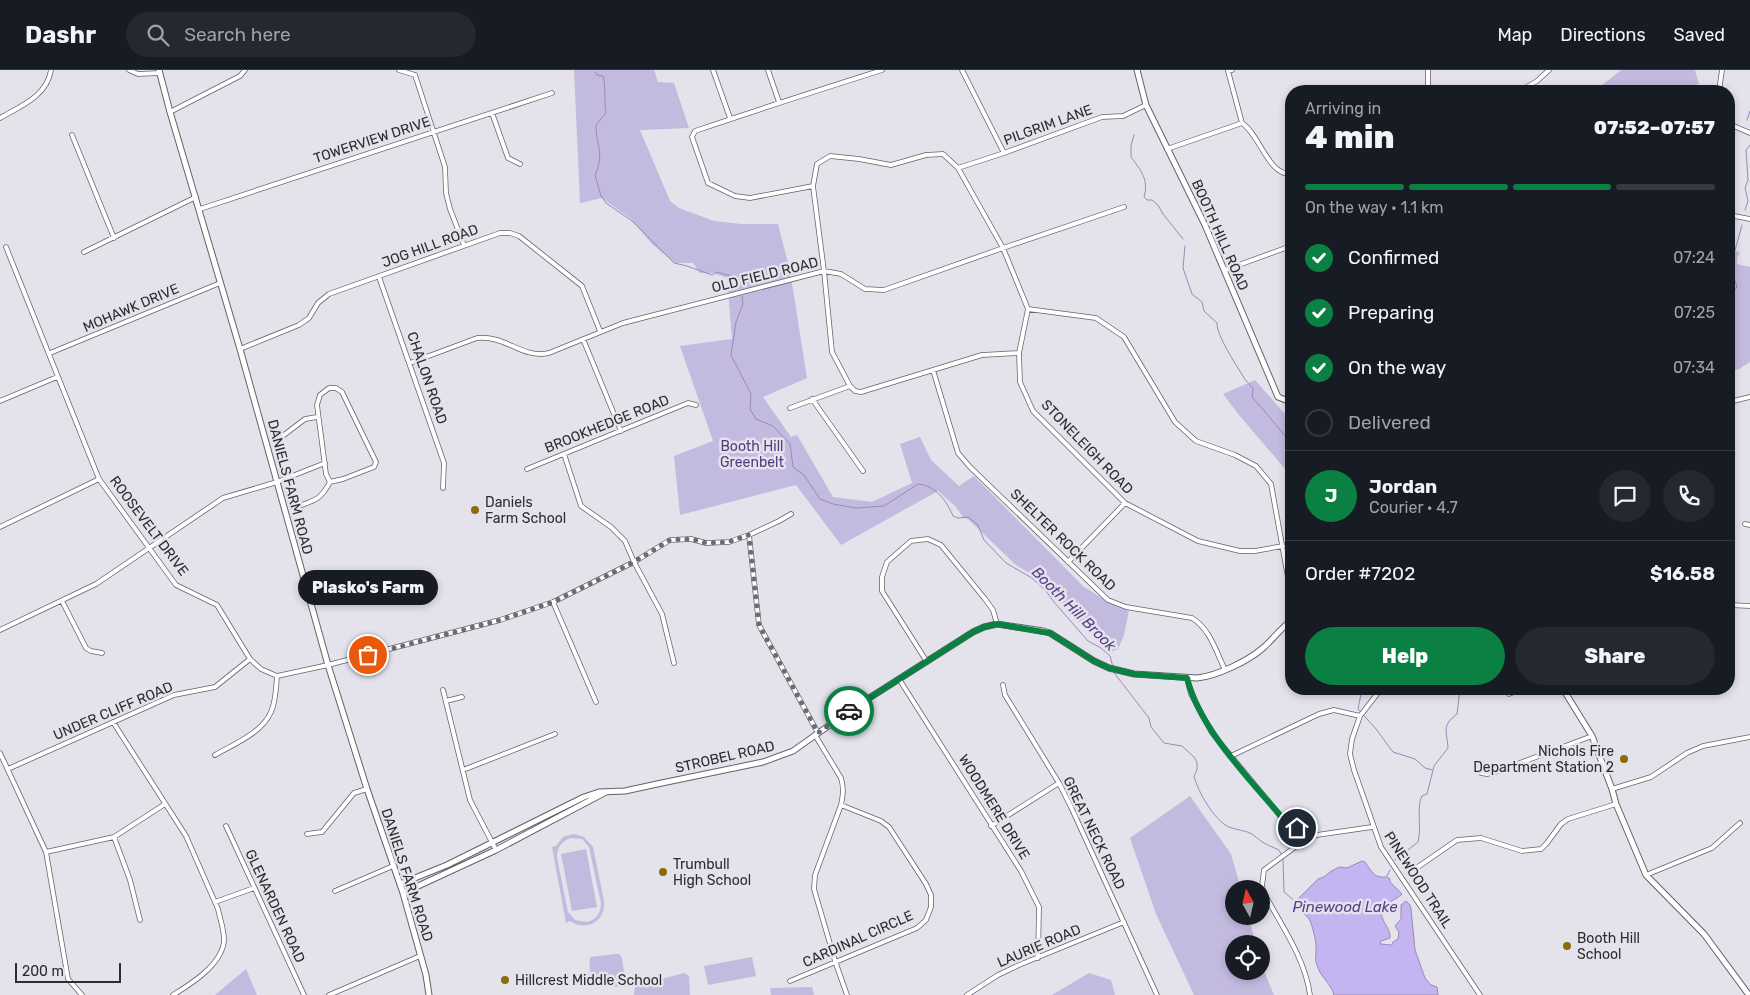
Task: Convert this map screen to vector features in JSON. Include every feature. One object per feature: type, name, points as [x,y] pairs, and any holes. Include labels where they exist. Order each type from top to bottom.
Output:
[{"type":"street","points":[[0,118],[36,98],[50,81],[52,70]]},
{"type":"street","points":[[129,70],[138,74],[160,72]]},
{"type":"street","points":[[170,112],[240,76],[244,70]]},
{"type":"street","points":[[399,70],[415,75]]},
{"type":"street","points":[[415,75],[419,70]]},
{"type":"street","points":[[714,70],[730,118]]},
{"type":"street","points":[[768,70],[780,102]]},
{"type":"street","points":[[813,186],[750,198],[736,196],[708,183],[692,137],[695,131],[730,118],[758,111],[780,102],[882,70]]},
{"type":"street","points":[[962,70],[1004,153]]},
{"type":"street","name":"BOOTH HILL ROAD","points":[[1137,70],[1146,105],[1205,225],[1278,397],[1285,400]]},
{"type":"street","points":[[1232,70],[1228,71],[1242,123],[1250,129],[1273,167],[1285,173]]},
{"type":"street","points":[[1428,70],[1428,85]]},
{"type":"street","points":[[1530,85],[1549,70]]},
{"type":"street","points":[[1720,85],[1722,70]]},
{"type":"street","name":"DANIELS FARM ROAD","points":[[160,72],[328,665],[367,789],[403,893],[428,984],[429,995]]},
{"type":"street","points":[[415,75],[445,167],[446,193],[450,209],[464,245]]},
{"type":"street","name":"TOWERVIEW DRIVE","points":[[200,208],[552,93]]},
{"type":"street","name":"PILGRIM LANE","points":[[958,168],[1102,117],[1123,116],[1146,105]]},
{"type":"street","points":[[492,113],[508,158],[520,164]]},
{"type":"street","points":[[1167,149],[1242,123]]},
{"type":"street","points":[[1735,127],[1750,133]]},
{"type":"street","points":[[72,134],[114,238]]},
{"type":"street","points":[[1019,353],[982,355],[861,392],[856,391],[850,386],[832,352],[813,186],[817,164],[830,156],[891,164],[926,155],[943,154],[958,168],[1003,248],[1028,309],[1096,318],[1124,337],[1175,422],[1196,441],[1235,455],[1256,466],[1270,484],[1285,558]]},
{"type":"street","points":[[84,252],[196,197]]},
{"type":"street","name":"OLD FIELD ROAD","points":[[410,363],[477,338],[488,337],[500,340],[526,352],[539,355],[549,353],[623,323],[824,271],[842,274],[865,289],[884,290],[1124,207]]},
{"type":"street","points":[[1735,216],[1750,219]]},
{"type":"street","name":"JOG HILL ROAD","points":[[240,349],[299,325],[309,318],[318,303],[329,294],[500,233],[510,233],[519,236],[582,286],[600,332]]},
{"type":"street","name":"ROOSEVELT DRIVE","points":[[6,247],[50,354],[57,377],[100,479],[176,585],[217,605],[250,659],[261,669],[277,676]]},
{"type":"street","points":[[1225,270],[1285,248]]},
{"type":"street","name":"CHALON ROAD","points":[[379,277],[444,463],[443,488]]},
{"type":"street","name":"MOHAWK DRIVE","points":[[50,354],[220,283]]},
{"type":"street","name":"STONELEIGH ROAD","points":[[1028,309],[1019,353],[1020,382],[1033,411],[1125,503],[1198,541],[1240,551],[1255,551],[1283,546]]},
{"type":"street","points":[[583,339],[622,431]]},
{"type":"street","name":"SHELTER ROCK ROAD","points":[[933,370],[958,453],[970,467],[1108,600],[1126,607],[1192,618],[1200,623],[1206,631],[1225,670]]},
{"type":"street","points":[[0,401],[57,377]]},
{"type":"street","points":[[790,408],[850,386]]},
{"type":"street","points":[[329,388],[336,388],[342,392],[376,462],[374,467],[344,479],[330,482],[327,478],[316,405],[320,395],[329,388]]},
{"type":"street","points":[[1735,401],[1750,397]]},
{"type":"street","points":[[812,400],[863,471]]},
{"type":"street","name":"BROOKHEDGE ROAD","points":[[527,469],[688,403],[696,405]]},
{"type":"street","points":[[280,438],[305,419],[317,417]]},
{"type":"street","points":[[564,454],[581,506],[611,527],[625,541],[662,614],[674,663]]},
{"type":"street","points":[[0,630],[96,584],[149,546],[223,498],[277,482],[325,463]]},
{"type":"street","points":[[0,527],[100,479]]},
{"type":"street","points":[[299,506],[319,498],[325,492],[330,482]]},
{"type":"street","points":[[1068,562],[1125,503]]},
{"type":"street","points":[[215,755],[254,732],[263,724],[271,713],[277,676],[328,665],[500,620],[553,602],[634,562],[670,540],[691,539],[706,543],[728,542],[749,535],[791,514]]},
{"type":"street","points":[[749,535],[759,625],[841,778],[843,793],[841,805],[815,875],[814,889],[847,995]]},
{"type":"street","points":[[927,662],[882,592],[882,577],[887,562],[911,541],[928,539],[941,546],[985,598],[993,610],[997,624]]},
{"type":"street","points":[[62,601],[86,648],[102,653]]},
{"type":"street","points":[[553,602],[596,702]]},
{"type":"street","points":[[1735,605],[1750,606]]},
{"type":"street","name":"STROBEL ROAD","points":[[400,884],[447,865],[568,804],[599,792],[625,790],[658,784],[763,762],[793,752],[855,706],[984,627],[1006,624],[1050,633],[1094,661],[1109,668],[1135,674],[1187,678],[1206,677],[1225,670],[1262,649],[1285,626]]},
{"type":"street","name":"UNDER CLIFF ROAD","points":[[8,769],[174,695],[215,687],[250,659]]},
{"type":"street","points":[[1187,678],[1191,694],[1212,733],[1284,820],[1310,836]]},
{"type":"street","name":"WOODMERE DRIVE","points":[[899,679],[1021,871],[1039,906],[1038,958]]},
{"type":"street","name":"GREAT NECK ROAD","points":[[1003,685],[1005,695],[1059,783],[1158,995]]},
{"type":"street","points":[[443,690],[470,800],[496,850]]},
{"type":"street","name":"PINEWOOD TRAIL","points":[[1376,695],[1361,714],[1352,739],[1350,754],[1372,827],[1381,847],[1480,995]]},
{"type":"street","points":[[1567,695],[1592,736],[1616,804],[1646,875],[1704,934],[1749,995]]},
{"type":"street","points":[[446,702],[462,696]]},
{"type":"street","points":[[1231,756],[1319,714],[1334,710],[1361,714]]},
{"type":"street","points":[[114,722],[186,836],[215,902],[223,931],[222,951],[216,961],[196,981],[173,995]]},
{"type":"street","points":[[463,770],[555,734]]},
{"type":"street","points":[[1481,773],[1496,772],[1592,736]]},
{"type":"street","points":[[1612,789],[1651,777],[1688,753],[1703,746],[1750,737]]},
{"type":"street","points":[[0,753],[46,852],[68,979],[82,995]]},
{"type":"street","points":[[991,826],[1059,783]]},
{"type":"street","points":[[306,834],[322,832],[354,793],[367,789]]},
{"type":"street","name":"STROBEL ROAD","points":[[403,893],[496,850],[607,792]]},
{"type":"street","points":[[46,852],[114,837],[165,804]]},
{"type":"street","points":[[568,804],[571,810]]},
{"type":"street","points":[[1412,871],[1457,840],[1481,838],[1522,851],[1541,848],[1561,824],[1568,819],[1616,804]]},
{"type":"street","name":"CARDINAL CIRCLE","points":[[790,981],[917,928],[926,920],[931,907],[931,895],[926,884],[889,827],[881,821],[841,805]]},
{"type":"street","points":[[1646,875],[1712,848],[1740,823]]},
{"type":"street","name":"GLENARDEN ROAD","points":[[226,826],[304,995]]},
{"type":"street","points":[[1310,995],[1309,983],[1302,964],[1264,893],[1262,886],[1264,870],[1310,836],[1372,827]]},
{"type":"street","points":[[114,837],[130,880],[140,920]]},
{"type":"street","points":[[336,891],[393,866]]},
{"type":"street","points":[[215,902],[254,888]]},
{"type":"street","name":"LAURIE ROAD","points":[[966,995],[998,975],[1124,922]]},
{"type":"street","points":[[329,995],[420,956]]},
{"type":"green space","name":"Booth Hill Greenbelt","points":[[574,70],[654,70],[658,82],[674,83],[689,128],[640,130],[670,201],[679,208],[714,221],[741,224],[778,224],[790,271],[807,378],[763,397],[791,437],[797,435],[833,497],[872,502],[912,483],[900,444],[920,437],[931,460],[959,486],[974,476],[1083,586],[1109,603],[1129,611],[1124,635],[1118,649],[1108,653],[1103,644],[1067,611],[1055,590],[1016,565],[968,519],[964,518],[955,506],[938,491],[841,545],[796,485],[680,515],[674,456],[713,441],[680,346],[732,339],[727,278],[713,273],[700,273],[693,263],[675,263],[652,244],[631,219],[602,198],[580,203]]},
{"type":"green space","points":[[1621,70],[1695,70],[1699,84],[1696,85],[1602,85]]},
{"type":"green space","points":[[1735,252],[1740,252],[1737,264],[1750,267],[1750,362],[1735,370]]},
{"type":"green space","points":[[1255,380],[1285,414],[1285,469],[1239,415],[1223,394]]},
{"type":"green space","points":[[1190,796],[1231,854],[1238,880],[1225,880],[1225,925],[1251,925],[1253,935],[1225,935],[1225,980],[1268,980],[1274,995],[1194,995],[1156,914],[1130,838]]},
{"type":"green space","points":[[574,834],[584,837],[593,847],[604,908],[602,915],[594,923],[588,925],[576,924],[570,921],[566,923],[552,847],[556,846],[563,837]],"holes":[[[571,838],[582,839],[589,847],[601,903],[597,916],[587,922],[575,920],[568,912],[557,858],[562,843]]]},
{"type":"green space","points":[[586,849],[597,907],[572,911],[561,854]]},
{"type":"green space","points":[[619,954],[622,958],[626,985],[609,987],[598,984],[591,975],[590,957]]},
{"type":"green space","points":[[752,957],[756,976],[708,985],[704,966]]},
{"type":"green space","points":[[246,969],[257,995],[215,995]]},
{"type":"green space","points":[[684,973],[689,976],[690,995],[634,995],[635,986]]},
{"type":"green space","points":[[1089,973],[1111,980],[1115,995],[1052,995]]},
{"type":"green space","points":[[812,987],[814,995],[771,995],[770,988]]},
{"type":"water","name":"Pinewood Lake","points":[[1362,861],[1365,862],[1376,876],[1386,876],[1390,879],[1390,882],[1402,894],[1383,908],[1382,915],[1390,938],[1381,941],[1380,944],[1392,945],[1398,939],[1399,932],[1395,926],[1401,919],[1401,905],[1406,901],[1411,909],[1415,950],[1425,978],[1431,985],[1437,987],[1438,995],[1334,995],[1320,973],[1316,963],[1316,940],[1311,923],[1295,902],[1318,879],[1339,867],[1347,868]]},
{"type":"waterway","name":"Booth Hill Brook","points":[[595,72],[597,75],[603,76],[606,113],[596,125],[600,155],[595,175],[601,196],[606,203],[632,221],[674,263],[712,275],[717,272],[734,277],[739,287]]},
{"type":"waterway","points":[[1747,120],[1750,111]]},
{"type":"waterway","points":[[1134,135],[1131,157],[1145,180],[1144,197],[1158,205],[1183,239]]},
{"type":"waterway","points":[[1745,210],[1748,201],[1745,188],[1748,180],[1746,150],[1750,145]]},
{"type":"waterway","points":[[1735,250],[1742,225]]},
{"type":"waterway","points":[[1185,246],[1183,268],[1192,294],[1202,302],[1204,311],[1217,323],[1227,350],[1253,389],[1252,397],[1285,436]]},
{"type":"waterway","points":[[1735,281],[1737,287],[1735,289]]},
{"type":"waterway","name":"Booth Hill Brook","points":[[742,296],[743,304],[736,322],[731,355],[751,394],[750,409],[756,419],[773,426],[790,444],[793,467],[804,475],[820,499],[833,504],[856,508],[884,506],[918,484],[930,487],[944,500],[953,516],[958,518],[968,517],[978,525],[984,540],[1006,563],[1032,578],[1046,591],[1088,641],[1101,648],[1110,656],[1113,667]]},
{"type":"waterway","name":"Booth Hill Brook","points":[[1114,671],[1149,718],[1151,727],[1164,743],[1182,746],[1194,757],[1197,762],[1197,770],[1194,776],[1212,812],[1229,827],[1252,834],[1265,844],[1279,850],[1281,854]]},
{"type":"waterway","points":[[1361,695],[1358,709],[1393,752],[1415,759],[1425,768],[1432,770]]},
{"type":"waterway","points":[[1395,860],[1418,842],[1420,800],[1422,796],[1427,794],[1434,766],[1448,748],[1446,729],[1449,722],[1457,714],[1459,695]]},
{"type":"waterway","name":"Booth Hill Brook","points":[[1283,858],[1284,892],[1296,902]]},
{"type":"waterway","points":[[1387,876],[1390,870]]},
{"type":"way so far","points":[[368,655],[441,637],[553,602],[634,562],[670,540],[691,539],[706,543],[728,542],[749,535],[759,625],[818,733],[849,711]]},
{"type":"place","name":"Daniels Farm School","points":[[475,510]]},
{"type":"place","name":"Plasko's Farm","points":[[368,655]]},
{"type":"place","name":"Nichols Fire Department Station 2","points":[[1624,759]]},
{"type":"place","name":"Trumbull High School","points":[[663,872]]},
{"type":"place","name":"Booth Hill School","points":[[1567,946]]},
{"type":"place","name":"Hillcrest Middle School","points":[[505,980]]},
{"type":"route","points":[[849,711],[973,632],[984,627],[1006,624],[1050,633],[1094,661],[1109,668],[1134,674],[1187,678],[1191,694],[1212,733],[1284,820],[1297,828]]}]
